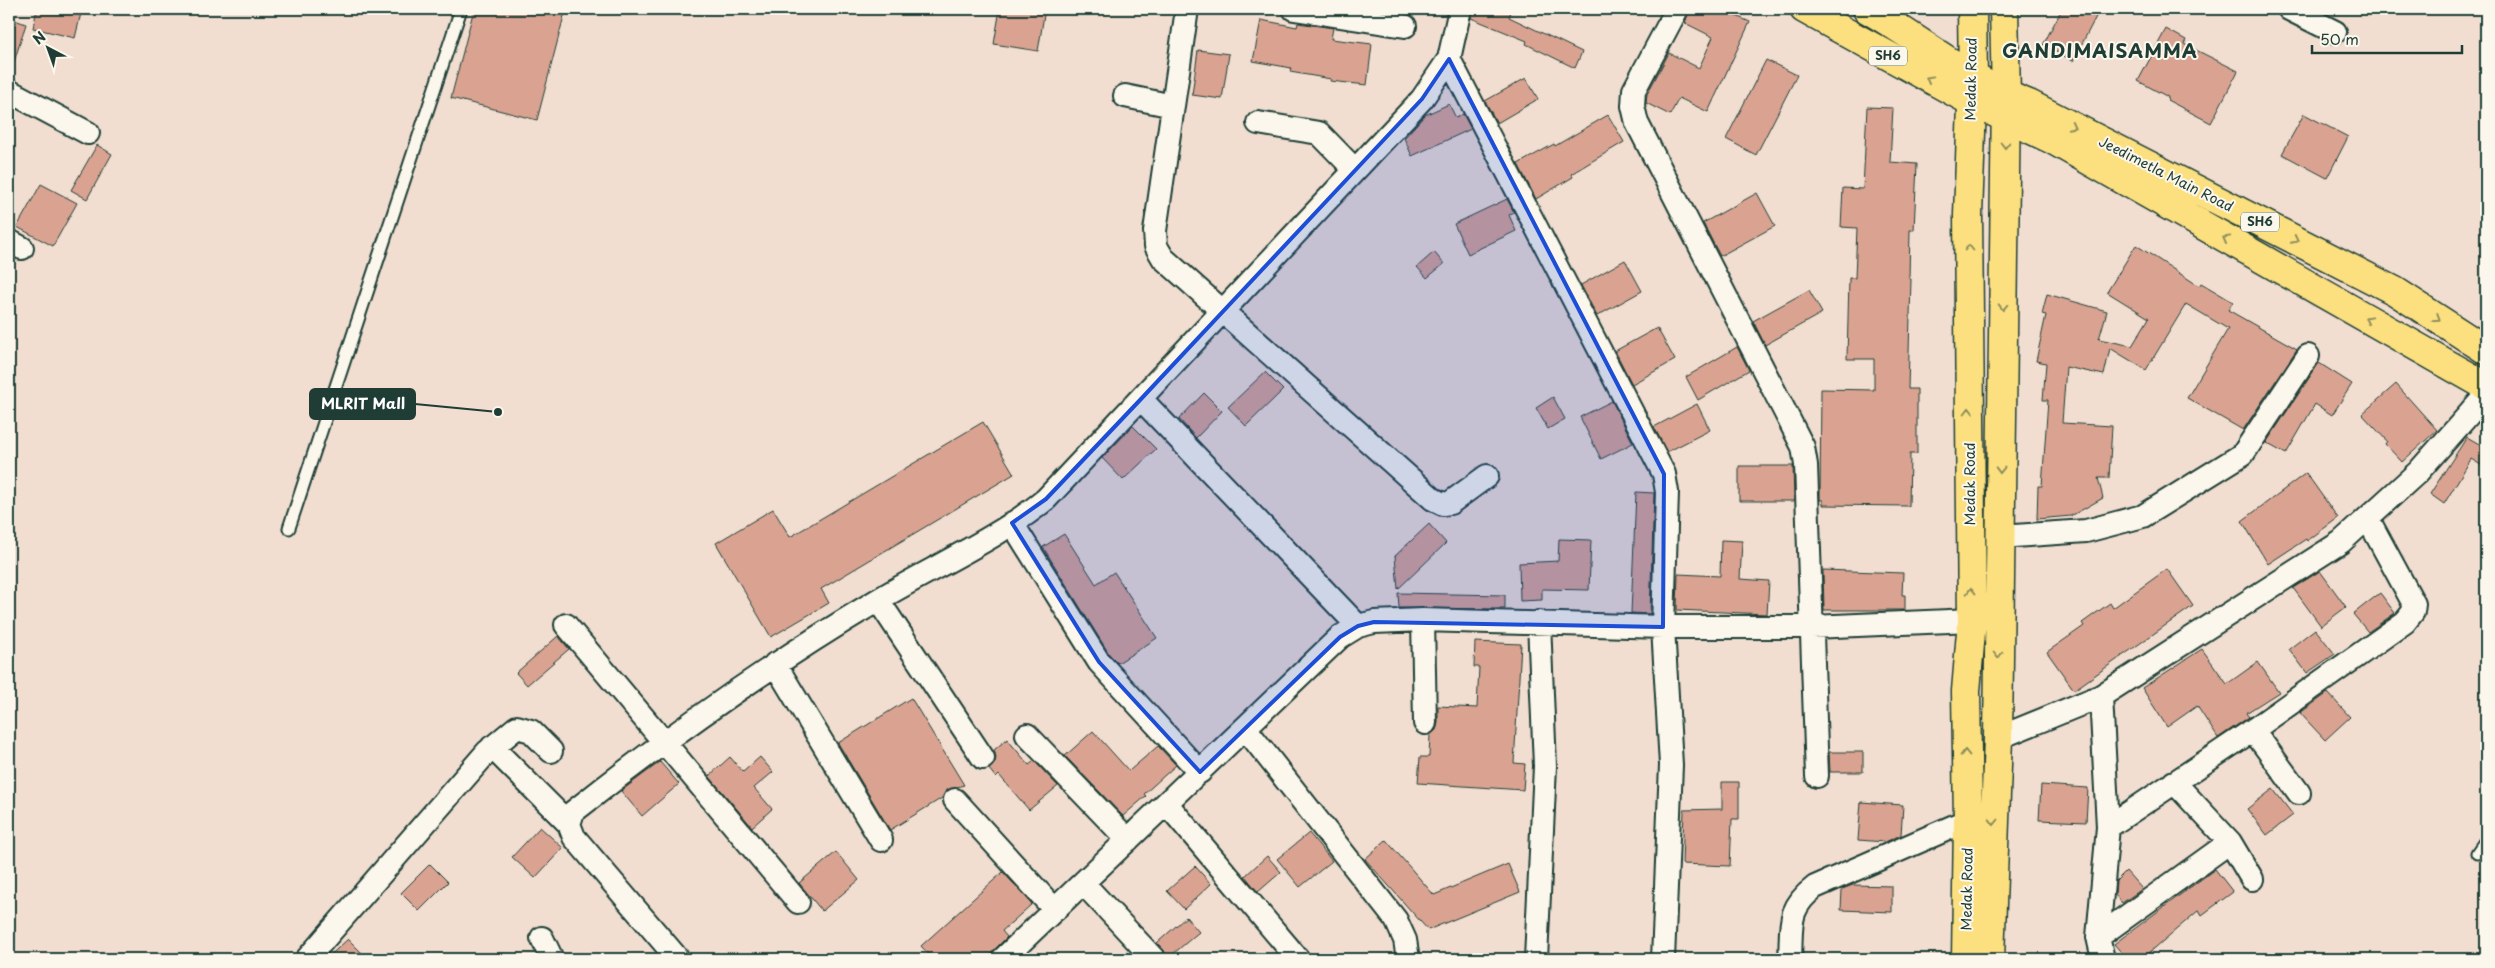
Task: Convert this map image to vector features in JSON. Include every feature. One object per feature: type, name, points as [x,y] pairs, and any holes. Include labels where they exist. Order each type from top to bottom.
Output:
[{"type":"main road","name":"SH6","points":[[1804,9],[1972,90]]},
{"type":"main road","name":"Medak Road","points":[[1966,959],[1968,820],[1966,691],[1972,620],[1968,234],[1972,9]]},
{"type":"main road","points":[[1990,959],[1998,738],[2005,106],[2004,9]]},
{"type":"main road","name":"SH6","points":[[1880,11],[1908,33],[1972,90]]},
{"type":"main road","points":[[1972,90],[2005,106]]},
{"type":"main road","name":"Jeedimetla Main Road","points":[[2005,106],[2029,104],[2395,292],[2486,350]]},
{"type":"main road","name":"Jeedimetla Main Road","points":[[2005,106],[2053,140],[2486,386]]},
{"type":"main road","points":[[1966,782],[1996,785]]},
{"type":"street","points":[[1187,9],[1155,231],[1156,246],[1162,258],[1433,499],[1443,504],[1450,502],[1487,476]]},
{"type":"street","points":[[1294,9],[1405,26]]},
{"type":"street","points":[[569,824],[573,812],[665,741],[775,664],[878,600],[1012,523],[1046,499],[1422,99],[1449,59],[1460,9]]},
{"type":"street","points":[[1677,9],[1634,90],[1637,123],[1803,447],[1806,465],[1817,776]]},
{"type":"street","points":[[2289,9],[2335,32]]},
{"type":"street","points":[[1449,59],[1664,474],[1667,492],[1663,627],[1671,765],[1663,959]]},
{"type":"street","points":[[9,91],[88,133]]},
{"type":"street","points":[[1126,96],[1173,106]]},
{"type":"street","points":[[1258,123],[1318,133],[1355,170]]},
{"type":"street","points":[[1999,537],[2086,531],[2143,516],[2243,454],[2308,356]]},
{"type":"street","points":[[1998,738],[2101,696],[2341,542],[2418,472],[2486,395]]},
{"type":"street","points":[[1141,399],[1358,626]]},
{"type":"street","points":[[2108,827],[2253,730],[2405,622],[2413,612],[2414,604],[2368,519]]},
{"type":"street","points":[[1012,523],[1099,662],[1200,772]]},
{"type":"street","points":[[878,600],[983,758]]},
{"type":"street","points":[[1004,959],[1340,637],[1358,626],[1374,622],[1423,620],[1663,627],[1812,627],[1972,620]]},
{"type":"street","points":[[1423,620],[1425,723]]},
{"type":"street","points":[[1536,959],[1545,766],[1539,622]]},
{"type":"street","points":[[566,625],[798,902]]},
{"type":"street","points":[[775,664],[881,840]]},
{"type":"street","points":[[2101,696],[2108,827],[2098,937],[2103,959]]},
{"type":"street","points":[[306,959],[492,746],[517,727],[531,731],[551,751]]},
{"type":"street","points":[[1246,729],[1396,920],[1406,940],[1408,959]]},
{"type":"street","points":[[2253,730],[2299,793]]},
{"type":"street","points":[[1027,735],[1128,840]]},
{"type":"street","points":[[492,746],[569,824],[574,837],[678,959]]},
{"type":"street","points":[[2174,782],[2230,842],[2252,879]]},
{"type":"street","points":[[955,800],[1055,910]]},
{"type":"street","points":[[1166,804],[1298,959]]},
{"type":"street","points":[[1790,959],[1793,910],[1801,897],[1815,887],[1968,820]]},
{"type":"street","points":[[2098,937],[2230,842]]},
{"type":"street","points":[[1084,883],[1154,959]]},
{"type":"street","points":[[542,938],[552,959]]},
{"type":"lane","points":[[289,528],[461,9]]},
{"type":"lane","points":[[2477,853],[2486,840]]},
{"type":"highlighted area","points":[[1449,59],[1664,474],[1663,627],[1374,622],[1358,626],[1340,637],[1200,772],[1099,662],[1012,523],[1046,499],[1141,399],[1422,99]]},
{"type":"building","points":[[37,9],[82,9],[75,38],[33,28]]},
{"type":"building","points":[[474,9],[554,9],[565,12],[537,120],[451,98]]},
{"type":"building","points":[[1000,9],[1045,9],[1038,51],[994,44]]},
{"type":"building","points":[[1473,9],[1512,9],[1509,17],[1582,52],[1575,68],[1526,44],[1527,41],[1471,18]]},
{"type":"building","points":[[1690,9],[1720,9],[1750,22],[1708,112],[1679,98],[1670,115],[1646,103],[1647,94],[1669,53],[1699,68],[1713,37],[1685,23]]},
{"type":"building","points":[[2062,9],[2100,9],[2073,61],[2043,45]]},
{"type":"building","points":[[9,18],[26,24],[12,68],[9,68]]},
{"type":"building","points":[[1261,20],[1297,27],[1298,23],[1333,28],[1331,39],[1372,44],[1367,85],[1330,81],[1331,79],[1290,72],[1291,68],[1253,61]]},
{"type":"building","points":[[2166,29],[2186,40],[2184,44],[2238,71],[2211,123],[2167,100],[2168,97],[2138,81]]},
{"type":"building","points":[[1198,50],[1229,54],[1222,99],[1192,95]]},
{"type":"building","points":[[1766,60],[1797,75],[1756,155],[1726,139]]},
{"type":"building","points":[[1526,78],[1538,99],[1497,123],[1485,101]]},
{"type":"building","points":[[1449,104],[1456,118],[1463,114],[1471,129],[1412,156],[1404,138],[1425,115]]},
{"type":"building","points":[[1867,107],[1893,108],[1890,162],[1917,164],[1914,230],[1910,230],[1909,279],[1911,279],[1908,389],[1917,389],[1917,454],[1910,454],[1909,506],[1823,505],[1823,500],[1820,500],[1821,389],[1874,390],[1874,359],[1847,359],[1849,278],[1855,278],[1857,228],[1841,227],[1843,188],[1863,189]]},
{"type":"building","points":[[2304,114],[2348,137],[2327,178],[2282,154]]},
{"type":"building","points":[[1608,115],[1624,142],[1571,174],[1573,177],[1536,199],[1518,164],[1554,144],[1555,146]]},
{"type":"building","points":[[97,145],[112,154],[87,199],[71,190]]},
{"type":"building","points":[[41,184],[77,203],[53,246],[17,227]]},
{"type":"building","points":[[1757,193],[1775,226],[1720,256],[1703,223]]},
{"type":"building","points":[[1507,199],[1514,212],[1509,215],[1516,231],[1468,254],[1454,224]]},
{"type":"building","points":[[2136,245],[2199,286],[2201,283],[2233,302],[2228,310],[2297,349],[2243,430],[2187,398],[2228,329],[2186,304],[2146,370],[2110,348],[2104,375],[2066,367],[2062,423],[2112,426],[2109,478],[2098,478],[2103,498],[2071,516],[2037,519],[2038,486],[2042,486],[2048,400],[2043,400],[2046,363],[2036,361],[2046,315],[2042,314],[2047,294],[2107,311],[2099,339],[2132,346],[2149,318],[2107,292]]},
{"type":"building","points":[[1434,252],[1444,264],[1427,278],[1417,267]]},
{"type":"building","points":[[1625,260],[1642,291],[1597,316],[1581,285]]},
{"type":"building","points":[[1809,290],[1822,313],[1765,345],[1753,321]]},
{"type":"building","points":[[1657,328],[1675,360],[1632,384],[1615,351]]},
{"type":"building","points":[[1737,347],[1749,370],[1698,400],[1686,377]]},
{"type":"building","points":[[2319,363],[2352,384],[2332,415],[2315,404],[2286,454],[2266,443]]},
{"type":"building","points":[[1265,372],[1283,390],[1246,426],[1228,407]]},
{"type":"building","points":[[2396,384],[2437,430],[2402,462],[2385,444],[2387,441],[2362,414]]},
{"type":"building","points":[[1204,393],[1222,411],[1196,438],[1179,419]]},
{"type":"building","points":[[1553,397],[1565,419],[1548,429],[1536,408]]},
{"type":"building","points":[[1612,401],[1633,443],[1601,459],[1580,417]]},
{"type":"building","points":[[1697,404],[1710,430],[1667,452],[1654,427]]},
{"type":"building","points":[[983,422],[1014,474],[821,589],[829,603],[771,637],[716,543],[773,509],[790,537]]},
{"type":"building","points":[[1133,426],[1156,449],[1123,480],[1102,458]]},
{"type":"building","points":[[2467,437],[2486,448],[2486,468],[2471,459],[2444,504],[2430,494]]},
{"type":"building","points":[[1739,466],[1793,466],[1794,501],[1739,501]]},
{"type":"building","points":[[2306,473],[2338,518],[2307,541],[2306,539],[2268,564],[2242,521]]},
{"type":"building","points":[[1636,492],[1654,493],[1650,614],[1631,613]]},
{"type":"building","points":[[1429,524],[1446,543],[1398,589],[1395,556]]},
{"type":"building","points":[[1064,534],[1096,584],[1114,572],[1157,638],[1118,663],[1109,654],[1043,547]]},
{"type":"building","points":[[1559,539],[1591,540],[1589,590],[1542,589],[1542,600],[1520,601],[1519,563],[1558,561]]},
{"type":"building","points":[[1721,540],[1742,541],[1740,579],[1769,581],[1767,614],[1677,610],[1678,574],[1720,576]]},
{"type":"building","points":[[2167,569],[2193,606],[2074,690],[2047,652],[2084,626],[2082,623],[2110,603],[2113,608]]},
{"type":"building","points":[[1823,570],[1903,573],[1902,595],[1905,595],[1905,610],[1824,610]]},
{"type":"building","points":[[2320,571],[2346,607],[2321,626],[2293,588]]},
{"type":"building","points":[[1398,593],[1505,595],[1505,609],[1399,608]]},
{"type":"building","points":[[2380,593],[2395,613],[2368,632],[2353,614]]},
{"type":"building","points":[[2315,629],[2335,654],[2307,673],[2289,649]]},
{"type":"building","points":[[558,636],[569,649],[527,685],[516,673]]},
{"type":"building","points":[[1475,642],[1521,644],[1514,763],[1525,764],[1523,790],[1418,783],[1420,757],[1429,757],[1430,735],[1436,730],[1438,723],[1438,706],[1477,708],[1479,667],[1474,667]]},
{"type":"building","points":[[2202,649],[2227,684],[2258,662],[2279,692],[2246,713],[2249,717],[2218,738],[2197,706],[2167,727],[2142,688]]},
{"type":"building","points":[[2328,693],[2350,717],[2325,740],[2300,713]]},
{"type":"building","points":[[911,698],[964,785],[947,790],[942,798],[890,830],[838,743]]},
{"type":"building","points":[[1093,731],[1129,771],[1158,746],[1176,765],[1144,794],[1146,796],[1123,816],[1065,756]]},
{"type":"building","points":[[1007,739],[1029,765],[1034,761],[1058,786],[1029,810],[999,775],[996,778],[989,769],[995,763],[994,750]]},
{"type":"building","points":[[1829,752],[1863,752],[1863,772],[1830,772]]},
{"type":"building","points":[[730,757],[743,772],[760,757],[773,772],[754,788],[772,809],[752,827],[709,776]]},
{"type":"building","points":[[660,762],[679,784],[642,816],[621,791]]},
{"type":"building","points":[[1722,782],[1739,782],[1739,819],[1732,819],[1730,866],[1682,864],[1684,810],[1722,809]]},
{"type":"building","points":[[2041,785],[2088,788],[2086,822],[2039,820]]},
{"type":"building","points":[[2273,789],[2293,815],[2267,835],[2247,809]]},
{"type":"building","points":[[1861,802],[1903,805],[1901,835],[1885,842],[1858,840]]},
{"type":"building","points":[[540,827],[563,848],[535,878],[512,857]]},
{"type":"building","points":[[1309,833],[1332,861],[1300,887],[1277,859]]},
{"type":"building","points":[[1386,840],[1434,895],[1508,864],[1520,892],[1428,930],[1365,859]]},
{"type":"building","points":[[836,852],[859,880],[822,911],[799,883]]},
{"type":"building","points":[[1267,856],[1281,872],[1258,892],[1245,876]]},
{"type":"building","points":[[430,864],[448,882],[419,911],[401,893]]},
{"type":"building","points":[[1195,866],[1211,884],[1184,909],[1167,891]]},
{"type":"building","points":[[2215,869],[2233,892],[2202,915],[2199,910],[2142,959],[2127,959],[2114,944]]},
{"type":"building","points":[[2126,871],[2142,889],[2122,903],[2115,895],[2116,881]]},
{"type":"building","points":[[1003,872],[1032,904],[1002,931],[1007,937],[994,950],[990,959],[933,959],[921,946]]},
{"type":"building","points":[[1853,885],[1892,886],[1892,912],[1841,910],[1842,889]]},
{"type":"building","points":[[1186,917],[1199,932],[1167,959],[1164,950],[1157,943]]},
{"type":"building","points":[[348,939],[368,959],[326,959]]},
{"type":"place","name":"MLRIT Mall","points":[[498,412]]},
{"type":"district","name":"GANDIMAISAMMA","points":[[2100,51]]}]
